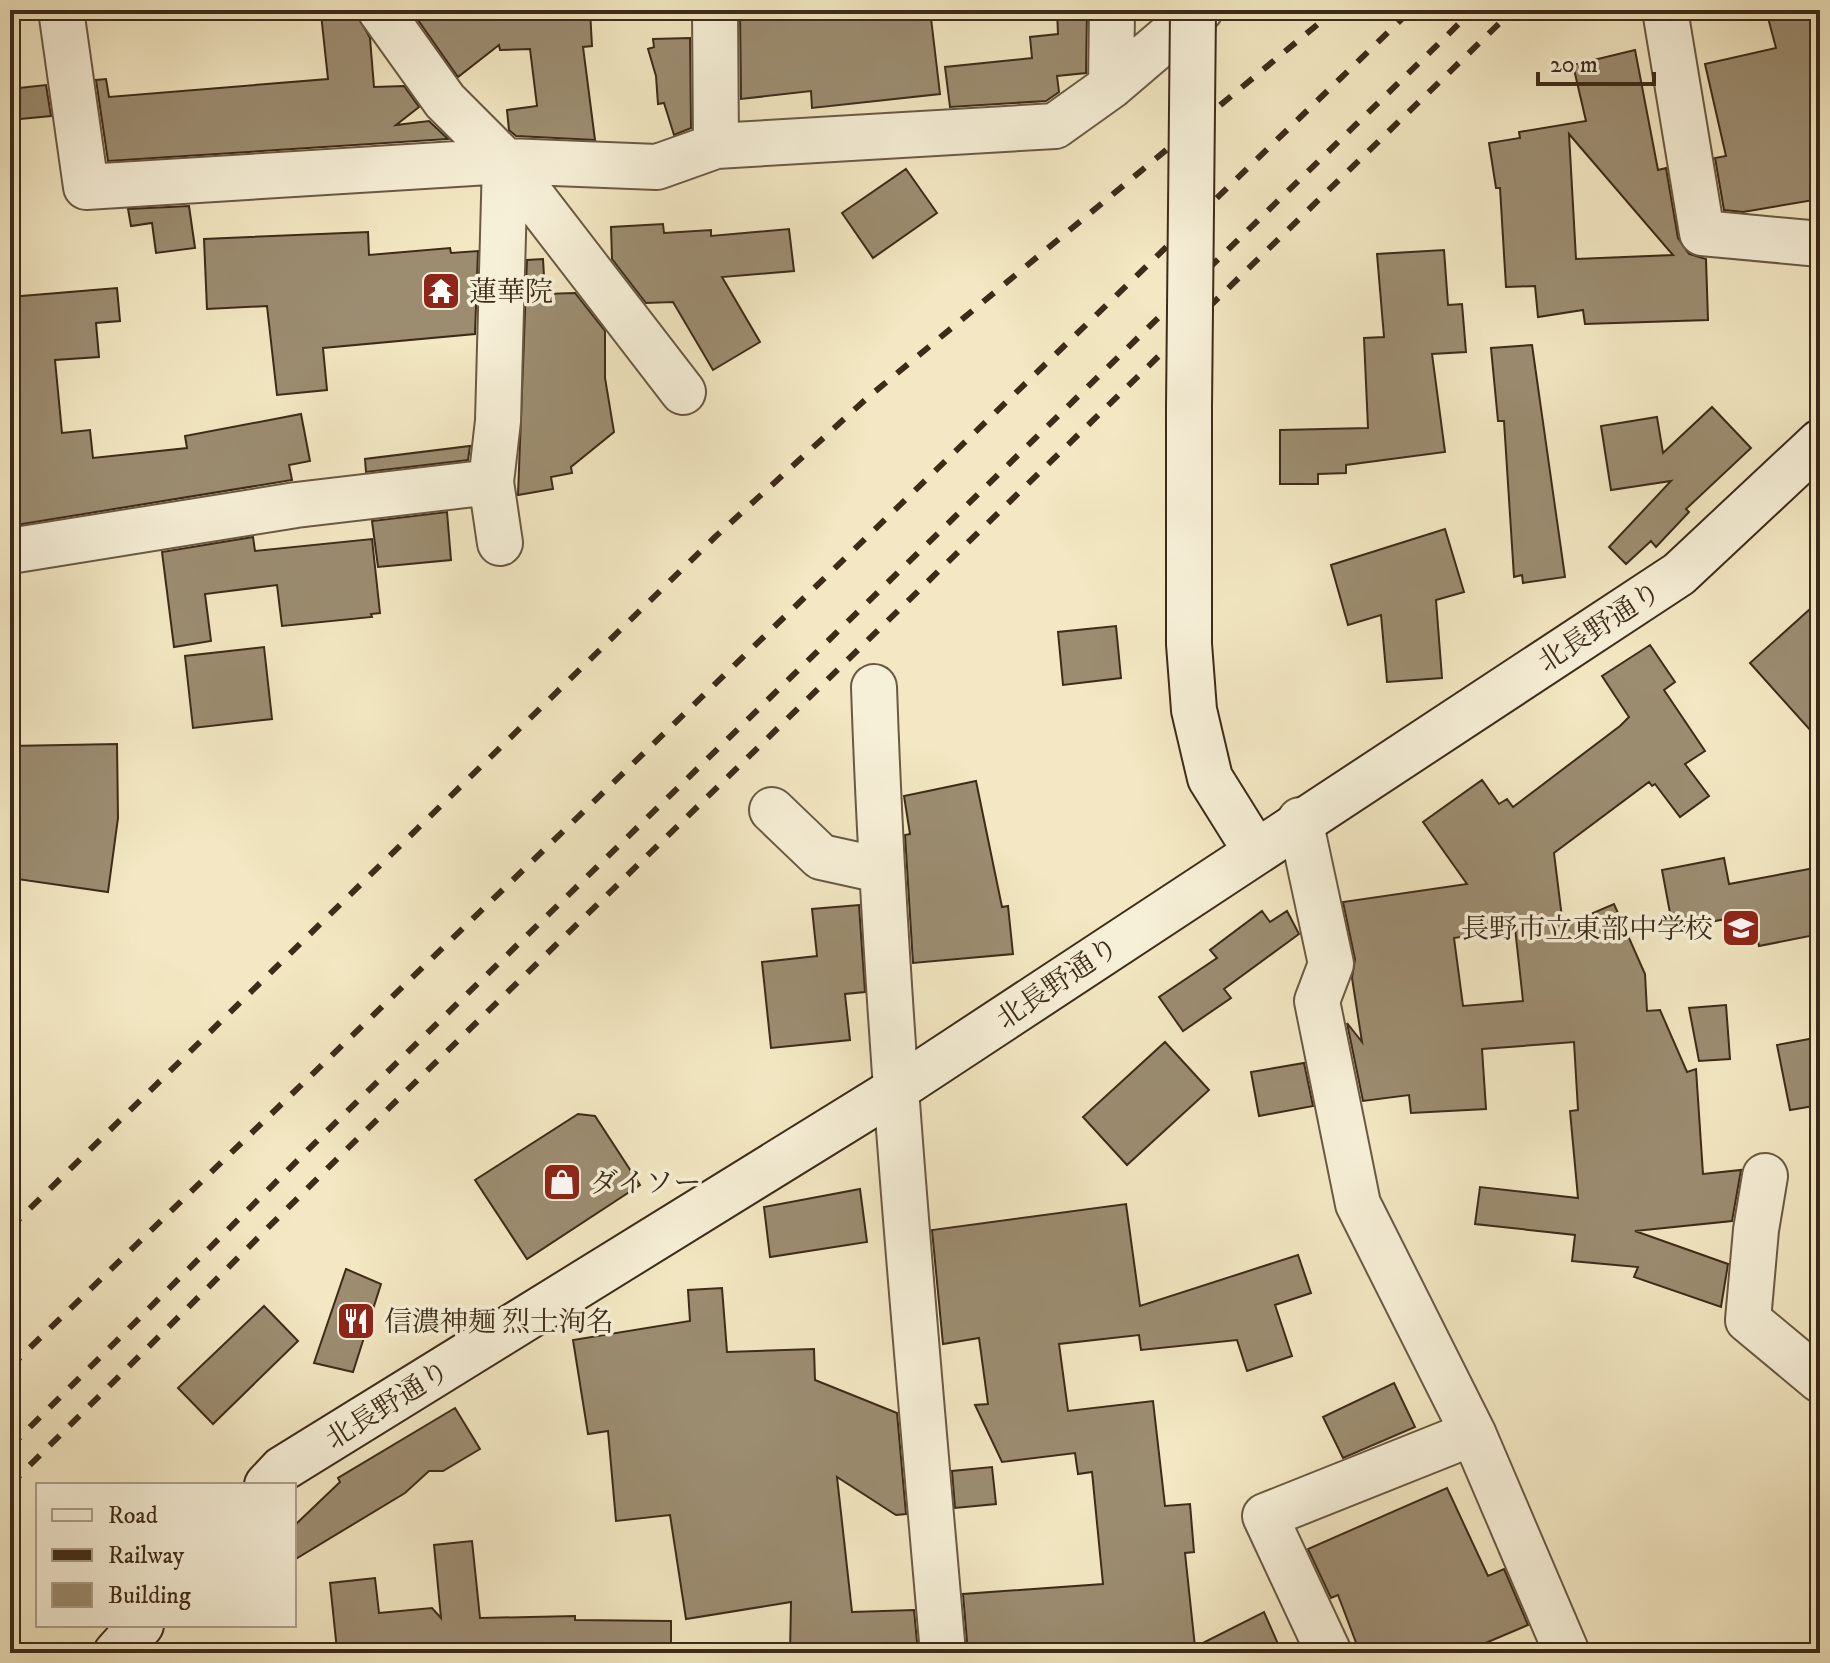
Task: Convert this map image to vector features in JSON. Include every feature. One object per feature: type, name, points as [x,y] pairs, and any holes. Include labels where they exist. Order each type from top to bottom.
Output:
[{"type":"street","points":[[61,10],[86,187],[505,161],[657,167],[716,146],[1055,126],[1111,86],[1200,10]]},
{"type":"street","points":[[380,10],[445,101],[505,161],[683,392]]},
{"type":"street","points":[[715,10],[716,146]]},
{"type":"street","points":[[1111,86],[1112,10]]},
{"type":"street","points":[[1193,10],[1189,644],[1194,710],[1210,778],[1255,850]]},
{"type":"street","points":[[1665,10],[1702,233],[1820,244]]},
{"type":"street","points":[[500,543],[491,482],[498,421],[505,161]]},
{"type":"street","name":"北長野通り","points":[[269,1483],[282,1469],[895,1090],[1300,820],[1679,574],[1820,442]]},
{"type":"street","points":[[10,551],[296,505],[491,482]]},
{"type":"street","points":[[874,687],[880,870],[895,1090],[943,1653]]},
{"type":"street","points":[[772,810],[821,857],[880,870]]},
{"type":"street","points":[[1300,820],[1331,964],[1317,1001],[1358,1204],[1473,1433],[1567,1653]]},
{"type":"street","points":[[1765,1176],[1756,1230],[1748,1320],[1819,1377]]},
{"type":"street","points":[[1329,1653],[1265,1516],[1473,1433]]},
{"type":"street","points":[[116,1653],[139,1627]]},
{"type":"building","points":[[355,10],[370,38],[374,87],[404,86],[419,107],[396,125],[429,121],[448,139],[108,161],[96,80],[106,79],[109,97],[328,79],[321,14]]},
{"type":"building","points":[[411,10],[590,10],[592,46],[583,47],[595,140],[516,136],[509,130],[507,110],[537,106],[530,49],[500,50],[499,45],[458,77]]},
{"type":"building","points":[[740,10],[930,10],[940,94],[812,108],[811,91],[741,99]]},
{"type":"building","points":[[1057,10],[1087,10],[1086,73],[1057,76],[1059,92],[1046,101],[950,107],[945,67],[1032,58],[1030,37],[1058,34]]},
{"type":"building","points":[[1766,10],[1820,10],[1820,199],[1743,212],[1724,210],[1715,158],[1726,156],[1705,64],[1776,48]]},
{"type":"building","points":[[690,38],[691,128],[674,135],[664,103],[658,104],[656,76],[648,49],[654,47],[653,39]]},
{"type":"building","points":[[1635,50],[1658,170],[1666,168],[1678,238],[1689,254],[1706,259],[1708,320],[1585,324],[1583,310],[1538,317],[1535,286],[1506,287],[1500,188],[1496,188],[1489,143],[1520,138],[1519,132],[1586,121],[1573,65]],"holes":[[[1569,134],[1673,255],[1576,259]]]},
{"type":"building","points":[[46,85],[51,116],[10,120],[10,89]]},
{"type":"building","points":[[906,169],[937,213],[873,258],[842,213]]},
{"type":"building","points":[[189,206],[195,248],[156,253],[152,223],[131,226],[128,209]]},
{"type":"building","points":[[663,224],[664,233],[711,230],[711,236],[789,229],[794,271],[722,277],[760,342],[713,370],[673,302],[646,303],[612,259],[611,227]]},
{"type":"building","points":[[368,232],[369,255],[450,248],[451,253],[478,251],[475,334],[323,348],[327,390],[277,395],[267,306],[207,309],[204,239]]},
{"type":"building","points":[[1444,250],[1448,305],[1462,304],[1466,352],[1432,354],[1445,452],[1346,465],[1346,473],[1318,474],[1318,484],[1280,484],[1280,430],[1368,428],[1364,338],[1384,337],[1377,254]]},
{"type":"building","points":[[543,259],[545,294],[575,293],[605,331],[605,378],[614,432],[571,467],[572,473],[551,477],[553,489],[518,495],[527,260]]},
{"type":"building","points":[[117,288],[120,321],[96,323],[99,357],[55,360],[62,433],[90,430],[93,458],[187,448],[185,436],[301,414],[310,461],[289,465],[292,480],[10,526],[10,465],[17,464],[10,368],[10,297]]},
{"type":"building","points":[[1532,345],[1565,577],[1523,583],[1522,575],[1514,577],[1504,421],[1498,421],[1491,348]]},
{"type":"building","points":[[1712,407],[1751,448],[1686,509],[1689,512],[1656,547],[1651,541],[1626,564],[1609,547],[1671,481],[1611,490],[1601,426],[1657,417],[1663,453]]},
{"type":"building","points":[[470,446],[468,460],[366,472],[365,459]]},
{"type":"building","points":[[447,512],[451,560],[378,567],[372,521]]},
{"type":"building","points":[[1445,529],[1464,592],[1436,600],[1442,678],[1387,682],[1381,615],[1348,625],[1331,565]]},
{"type":"building","points":[[253,537],[255,551],[372,539],[380,613],[371,614],[372,617],[282,626],[277,585],[205,594],[211,641],[174,647],[162,552]]},
{"type":"building","points":[[1820,600],[1820,741],[1750,663]]},
{"type":"building","points":[[1116,626],[1121,678],[1063,685],[1058,632]]},
{"type":"building","points":[[1650,645],[1675,682],[1664,690],[1705,751],[1685,764],[1709,796],[1680,817],[1655,784],[1652,786],[1649,782],[1554,853],[1563,926],[1614,904],[1645,974],[1647,1011],[1660,1010],[1687,1072],[1696,1069],[1703,1174],[1741,1170],[1732,1221],[1635,1231],[1728,1264],[1721,1307],[1634,1277],[1638,1267],[1572,1261],[1575,1235],[1475,1224],[1480,1187],[1578,1198],[1570,1111],[1578,1110],[1574,1042],[1482,1049],[1486,1109],[1411,1113],[1409,1095],[1363,1101],[1347,1023],[1362,1042],[1352,978],[1355,959],[1343,902],[1467,884],[1423,822],[1482,780],[1499,804],[1507,799],[1513,807],[1620,726],[1629,717],[1602,676]],"holes":[[[1515,928],[1523,1001],[1463,1006],[1454,938]]]},
{"type":"building","points":[[264,647],[272,719],[193,728],[185,656]]},
{"type":"building","points":[[117,744],[118,818],[108,892],[10,878],[10,746]]},
{"type":"building","points":[[976,781],[1002,907],[1008,906],[1013,954],[913,963],[905,835],[910,834],[904,796]]},
{"type":"building","points":[[1724,858],[1729,884],[1820,867],[1820,934],[1759,946],[1752,914],[1673,929],[1662,870]]},
{"type":"building","points":[[859,905],[865,992],[845,994],[850,1040],[771,1048],[762,962],[817,956],[812,909]]},
{"type":"building","points":[[1262,911],[1270,922],[1287,911],[1299,934],[1224,989],[1231,998],[1183,1031],[1159,997],[1217,958],[1210,950]]},
{"type":"building","points":[[1726,1005],[1730,1059],[1699,1061],[1689,1008]]},
{"type":"building","points":[[1820,1037],[1820,1105],[1790,1110],[1777,1045]]},
{"type":"building","points":[[1165,1042],[1209,1090],[1127,1165],[1083,1117]]},
{"type":"building","points":[[1304,1063],[1313,1106],[1259,1116],[1251,1072]]},
{"type":"building","points":[[578,1114],[595,1116],[640,1185],[527,1259],[475,1180]]},
{"type":"building","points":[[860,1189],[867,1242],[770,1257],[764,1207]]},
{"type":"building","points":[[1126,1204],[1140,1306],[1298,1255],[1311,1293],[1275,1305],[1292,1356],[1247,1371],[1237,1340],[1141,1350],[1139,1335],[1059,1344],[1068,1411],[1153,1401],[1165,1506],[1190,1504],[1194,1552],[1185,1553],[1195,1647],[1264,1612],[1282,1653],[968,1653],[963,1594],[1103,1584],[1092,1472],[1078,1474],[1075,1453],[1002,1462],[975,1405],[988,1404],[979,1338],[943,1344],[932,1230]]},
{"type":"building","points":[[346,1269],[381,1284],[353,1372],[314,1363]]},
{"type":"building","points":[[722,1288],[727,1352],[814,1349],[815,1380],[897,1413],[906,1514],[896,1515],[837,1477],[852,1612],[914,1610],[918,1653],[790,1653],[791,1602],[686,1619],[670,1515],[616,1521],[608,1431],[588,1434],[573,1340],[690,1321],[688,1290]]},
{"type":"building","points":[[264,1306],[298,1341],[213,1424],[178,1388]]},
{"type":"building","points":[[1394,1383],[1415,1427],[1343,1458],[1323,1417]]},
{"type":"building","points":[[455,1408],[480,1449],[443,1471],[429,1471],[405,1493],[296,1559],[296,1524],[340,1482],[338,1478]]},
{"type":"building","points":[[992,1467],[996,1504],[955,1508],[952,1471]]},
{"type":"building","points":[[1447,1488],[1488,1576],[1504,1569],[1528,1625],[1462,1653],[1360,1653],[1338,1595],[1331,1598],[1308,1549]]},
{"type":"building","points":[[472,1541],[480,1618],[575,1616],[575,1620],[671,1621],[671,1653],[387,1653],[387,1644],[337,1650],[330,1583],[375,1578],[379,1613],[432,1608],[441,1618],[434,1545]]},
{"type":"railway","points":[[10,1228],[715,537],[866,399],[1335,10]]},
{"type":"railway","points":[[10,1367],[1411,10]]},
{"type":"railway","points":[[10,1447],[325,1133],[1473,10]]},
{"type":"railway","points":[[10,1485],[348,1148],[1513,10]]},
{"type":"place","name":"蓮華院","points":[[441,291]]},
{"type":"place","name":"長野市立東部中学校","points":[[1741,928]]},
{"type":"place","name":"ダイソー","points":[[562,1182]]},
{"type":"place","name":"信濃神麺 烈士洵名","points":[[356,1321]]}]
